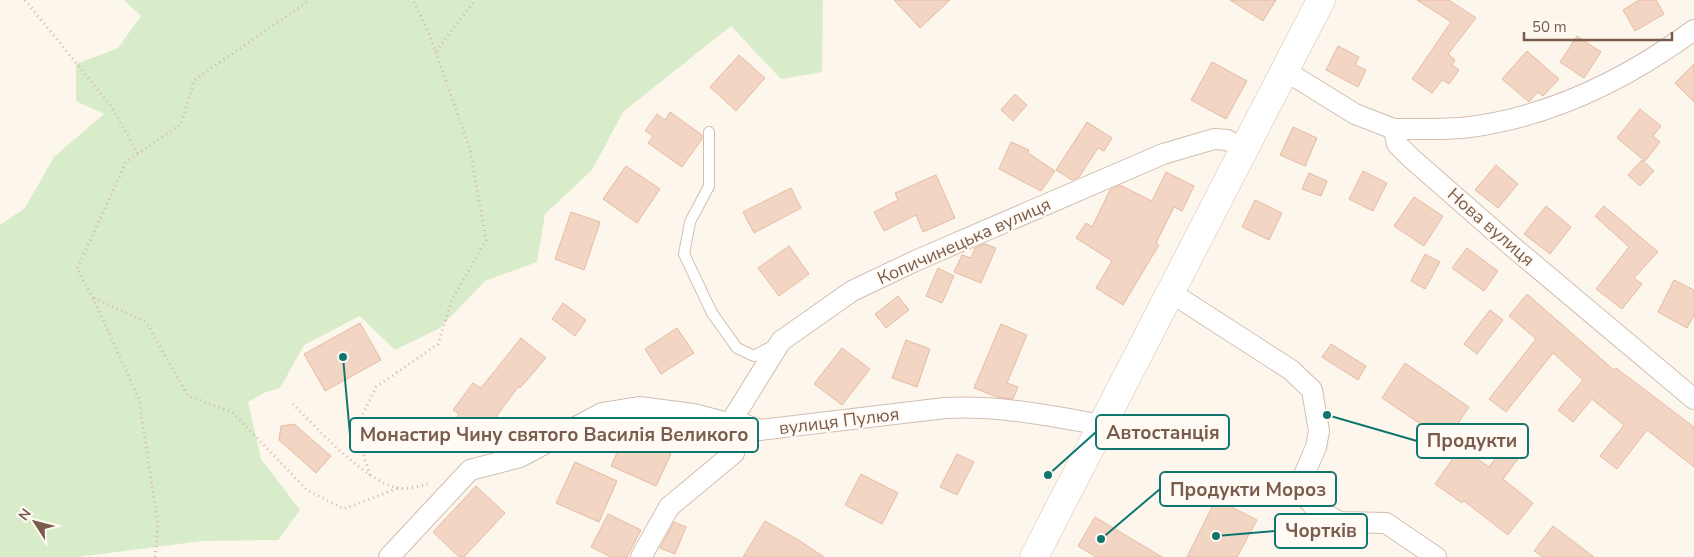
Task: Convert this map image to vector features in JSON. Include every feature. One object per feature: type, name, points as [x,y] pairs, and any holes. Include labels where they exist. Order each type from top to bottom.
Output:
[{"type":"main road","points":[[1034,557],[1321,0]]},
{"type":"street","points":[[1284,70],[1355,114],[1394,129],[1444,129],[1484,125],[1532,114],[1563,104],[1624,76],[1694,30]]},
{"type":"street","name":"Нова вулиця","points":[[1394,129],[1397,144],[1411,158],[1507,242],[1694,399]]},
{"type":"street","name":"Копичинецька вулиця","points":[[732,420],[781,341],[852,291],[915,261],[1163,154],[1214,139],[1227,140],[1244,148]]},
{"type":"street","points":[[1170,292],[1291,370],[1312,390],[1319,431],[1316,447],[1304,475],[1302,488],[1305,496],[1317,510],[1340,522],[1386,523],[1436,557]]},
{"type":"street","name":"вулиця Пулюя","points":[[389,557],[470,470],[520,457],[602,413],[639,407],[693,414],[728,423],[732,420],[760,430],[945,408],[975,407],[1011,410],[1102,425]]},
{"type":"street","points":[[641,557],[669,507],[734,453],[732,420]]},
{"type":"lane","points":[[709,132],[708,186],[690,222],[684,254],[712,313],[737,348],[754,356],[781,341]]},
{"type":"path","points":[[25,0],[112,106],[138,154]]},
{"type":"path","points":[[155,557],[158,525],[139,399],[93,298],[77,269],[126,162],[182,124],[194,80],[310,0]]},
{"type":"path","points":[[370,475],[355,430],[376,387],[438,344],[452,300],[486,240],[470,149],[436,51],[413,0]]},
{"type":"path","points":[[436,51],[475,0]]},
{"type":"path","points":[[93,298],[146,322],[188,396],[232,412],[307,490],[344,509],[398,488],[461,478]]},
{"type":"path","points":[[292,404],[332,443],[370,475],[398,488]]},
{"type":"green space","points":[[124,0],[823,0],[822,72],[781,79],[731,26],[623,112],[592,170],[545,214],[537,262],[485,281],[440,328],[395,350],[360,316],[304,345],[280,388],[266,392],[248,402],[261,459],[300,510],[278,540],[202,541],[78,557],[0,557],[0,225],[25,208],[54,157],[104,114],[76,101],[76,64],[118,48],[141,16]]},
{"type":"building","points":[[894,0],[950,0],[920,28]]},
{"type":"building","points":[[1230,0],[1276,0],[1263,21]]},
{"type":"building","points":[[1417,0],[1449,0],[1476,18],[1448,54],[1455,60],[1452,65],[1459,70],[1449,84],[1442,80],[1432,93],[1412,79],[1451,22]]},
{"type":"building","points":[[1639,0],[1656,0],[1664,14],[1635,31],[1623,10]]},
{"type":"building","points":[[1577,36],[1601,52],[1584,78],[1560,62]]},
{"type":"building","points":[[1338,46],[1359,57],[1355,65],[1366,70],[1358,87],[1326,70]]},
{"type":"building","points":[[1527,51],[1559,79],[1543,96],[1538,92],[1529,102],[1502,79]]},
{"type":"building","points":[[739,55],[765,78],[736,111],[710,87]]},
{"type":"building","points":[[1212,62],[1247,81],[1226,119],[1191,100]]},
{"type":"building","points":[[1694,64],[1694,102],[1675,83]]},
{"type":"building","points":[[1015,94],[1027,105],[1013,121],[1001,110]]},
{"type":"building","points":[[1640,109],[1661,126],[1653,136],[1660,142],[1645,161],[1617,138]]},
{"type":"building","points":[[670,112],[702,135],[702,139],[682,167],[648,143],[653,136],[645,131],[657,114],[665,120]]},
{"type":"building","points":[[1087,122],[1112,138],[1104,151],[1098,148],[1079,177],[1072,180],[1056,170]]},
{"type":"building","points":[[1293,127],[1317,138],[1305,166],[1280,155]]},
{"type":"building","points":[[1011,142],[1029,150],[1028,153],[1055,171],[1041,191],[999,169]]},
{"type":"building","points":[[1642,160],[1654,171],[1640,186],[1628,175]]},
{"type":"building","points":[[1496,165],[1518,184],[1498,208],[1475,190]]},
{"type":"building","points":[[626,166],[660,189],[637,223],[603,199]]},
{"type":"building","points":[[1363,171],[1387,183],[1373,211],[1349,199]]},
{"type":"building","points":[[1166,172],[1194,186],[1182,211],[1174,207],[1156,243],[1159,245],[1123,305],[1096,288],[1112,261],[1076,238],[1086,223],[1092,227],[1110,190],[1120,185],[1152,201]]},
{"type":"building","points":[[1309,173],[1327,181],[1321,196],[1302,189]]},
{"type":"building","points":[[936,175],[955,218],[923,232],[916,215],[884,231],[874,212],[898,200],[895,193]]},
{"type":"building","points":[[791,188],[801,208],[754,233],[743,212]]},
{"type":"building","points":[[1414,197],[1443,216],[1424,246],[1394,226]]},
{"type":"building","points":[[1255,200],[1282,213],[1269,240],[1242,227]]},
{"type":"building","points":[[1546,206],[1571,227],[1550,254],[1524,234]]},
{"type":"building","points":[[1604,206],[1658,252],[1634,278],[1642,284],[1622,309],[1596,289],[1629,247],[1595,216]]},
{"type":"building","points":[[571,212],[600,222],[584,270],[555,259]]},
{"type":"building","points":[[985,244],[996,248],[981,283],[954,272],[962,255],[971,258],[975,248]]},
{"type":"building","points":[[789,246],[809,274],[779,296],[758,268]]},
{"type":"building","points":[[1467,248],[1498,271],[1484,291],[1452,268]]},
{"type":"building","points":[[1425,254],[1440,262],[1425,289],[1411,281]]},
{"type":"building","points":[[938,268],[954,276],[942,303],[926,296]]},
{"type":"building","points":[[1674,280],[1694,290],[1694,315],[1687,328],[1658,312]]},
{"type":"building","points":[[1527,294],[1614,370],[1616,368],[1694,427],[1694,467],[1647,430],[1617,469],[1600,456],[1624,425],[1592,399],[1573,422],[1558,410],[1583,380],[1553,353],[1506,412],[1489,399],[1536,339],[1509,316]]},
{"type":"building","points":[[898,296],[909,310],[886,328],[875,314]]},
{"type":"building","points":[[563,303],[586,320],[575,336],[552,319]]},
{"type":"building","points":[[1490,310],[1503,320],[1477,354],[1464,344]]},
{"type":"building","points":[[360,323],[381,360],[325,391],[304,354]]},
{"type":"building","points":[[1001,324],[1027,335],[1007,383],[1018,387],[1013,399],[997,397],[974,388]]},
{"type":"building","points":[[677,328],[694,353],[661,374],[645,349]]},
{"type":"building","points":[[521,338],[546,358],[520,388],[518,387],[485,432],[475,424],[468,434],[452,423],[459,414],[453,410],[473,383],[481,388]]},
{"type":"building","points":[[906,340],[930,349],[917,387],[892,378]]},
{"type":"building","points":[[1331,344],[1366,366],[1358,380],[1322,357]]},
{"type":"building","points":[[842,348],[870,369],[842,405],[814,384]]},
{"type":"building","points":[[1405,363],[1469,407],[1446,441],[1382,398]]},
{"type":"building","points":[[294,424],[331,456],[316,473],[279,440],[281,426]]},
{"type":"building","points":[[626,433],[671,454],[656,486],[611,466]]},
{"type":"building","points":[[1514,433],[1529,444],[1503,479],[1533,503],[1508,535],[1464,501],[1462,503],[1435,484],[1461,447],[1489,467]]},
{"type":"building","points":[[957,454],[974,462],[957,495],[940,487]]},
{"type":"building","points":[[575,462],[617,481],[599,522],[556,503]]},
{"type":"building","points":[[861,474],[898,493],[882,524],[845,505]]},
{"type":"building","points":[[476,486],[505,513],[464,557],[459,557],[433,532]]},
{"type":"building","points":[[1216,499],[1257,520],[1237,557],[1187,557]]},
{"type":"building","points":[[608,514],[641,530],[627,557],[611,557],[591,547]]},
{"type":"building","points":[[1095,517],[1162,557],[1096,557],[1078,546]]},
{"type":"building","points":[[765,521],[800,541],[824,557],[743,557]]},
{"type":"building","points":[[674,522],[686,527],[675,554],[660,548]]},
{"type":"building","points":[[1553,526],[1594,557],[1543,557],[1534,551]]},
{"type":"place","name":"Монастир Чину святого Василія Великого","points":[[343,357]]},
{"type":"place","name":"Продукти","points":[[1327,415]]},
{"type":"place","name":"Автостанція","points":[[1048,475]]},
{"type":"place","name":"Чортків","points":[[1216,536]]},
{"type":"place","name":"Продукти Мороз","points":[[1101,539]]}]
